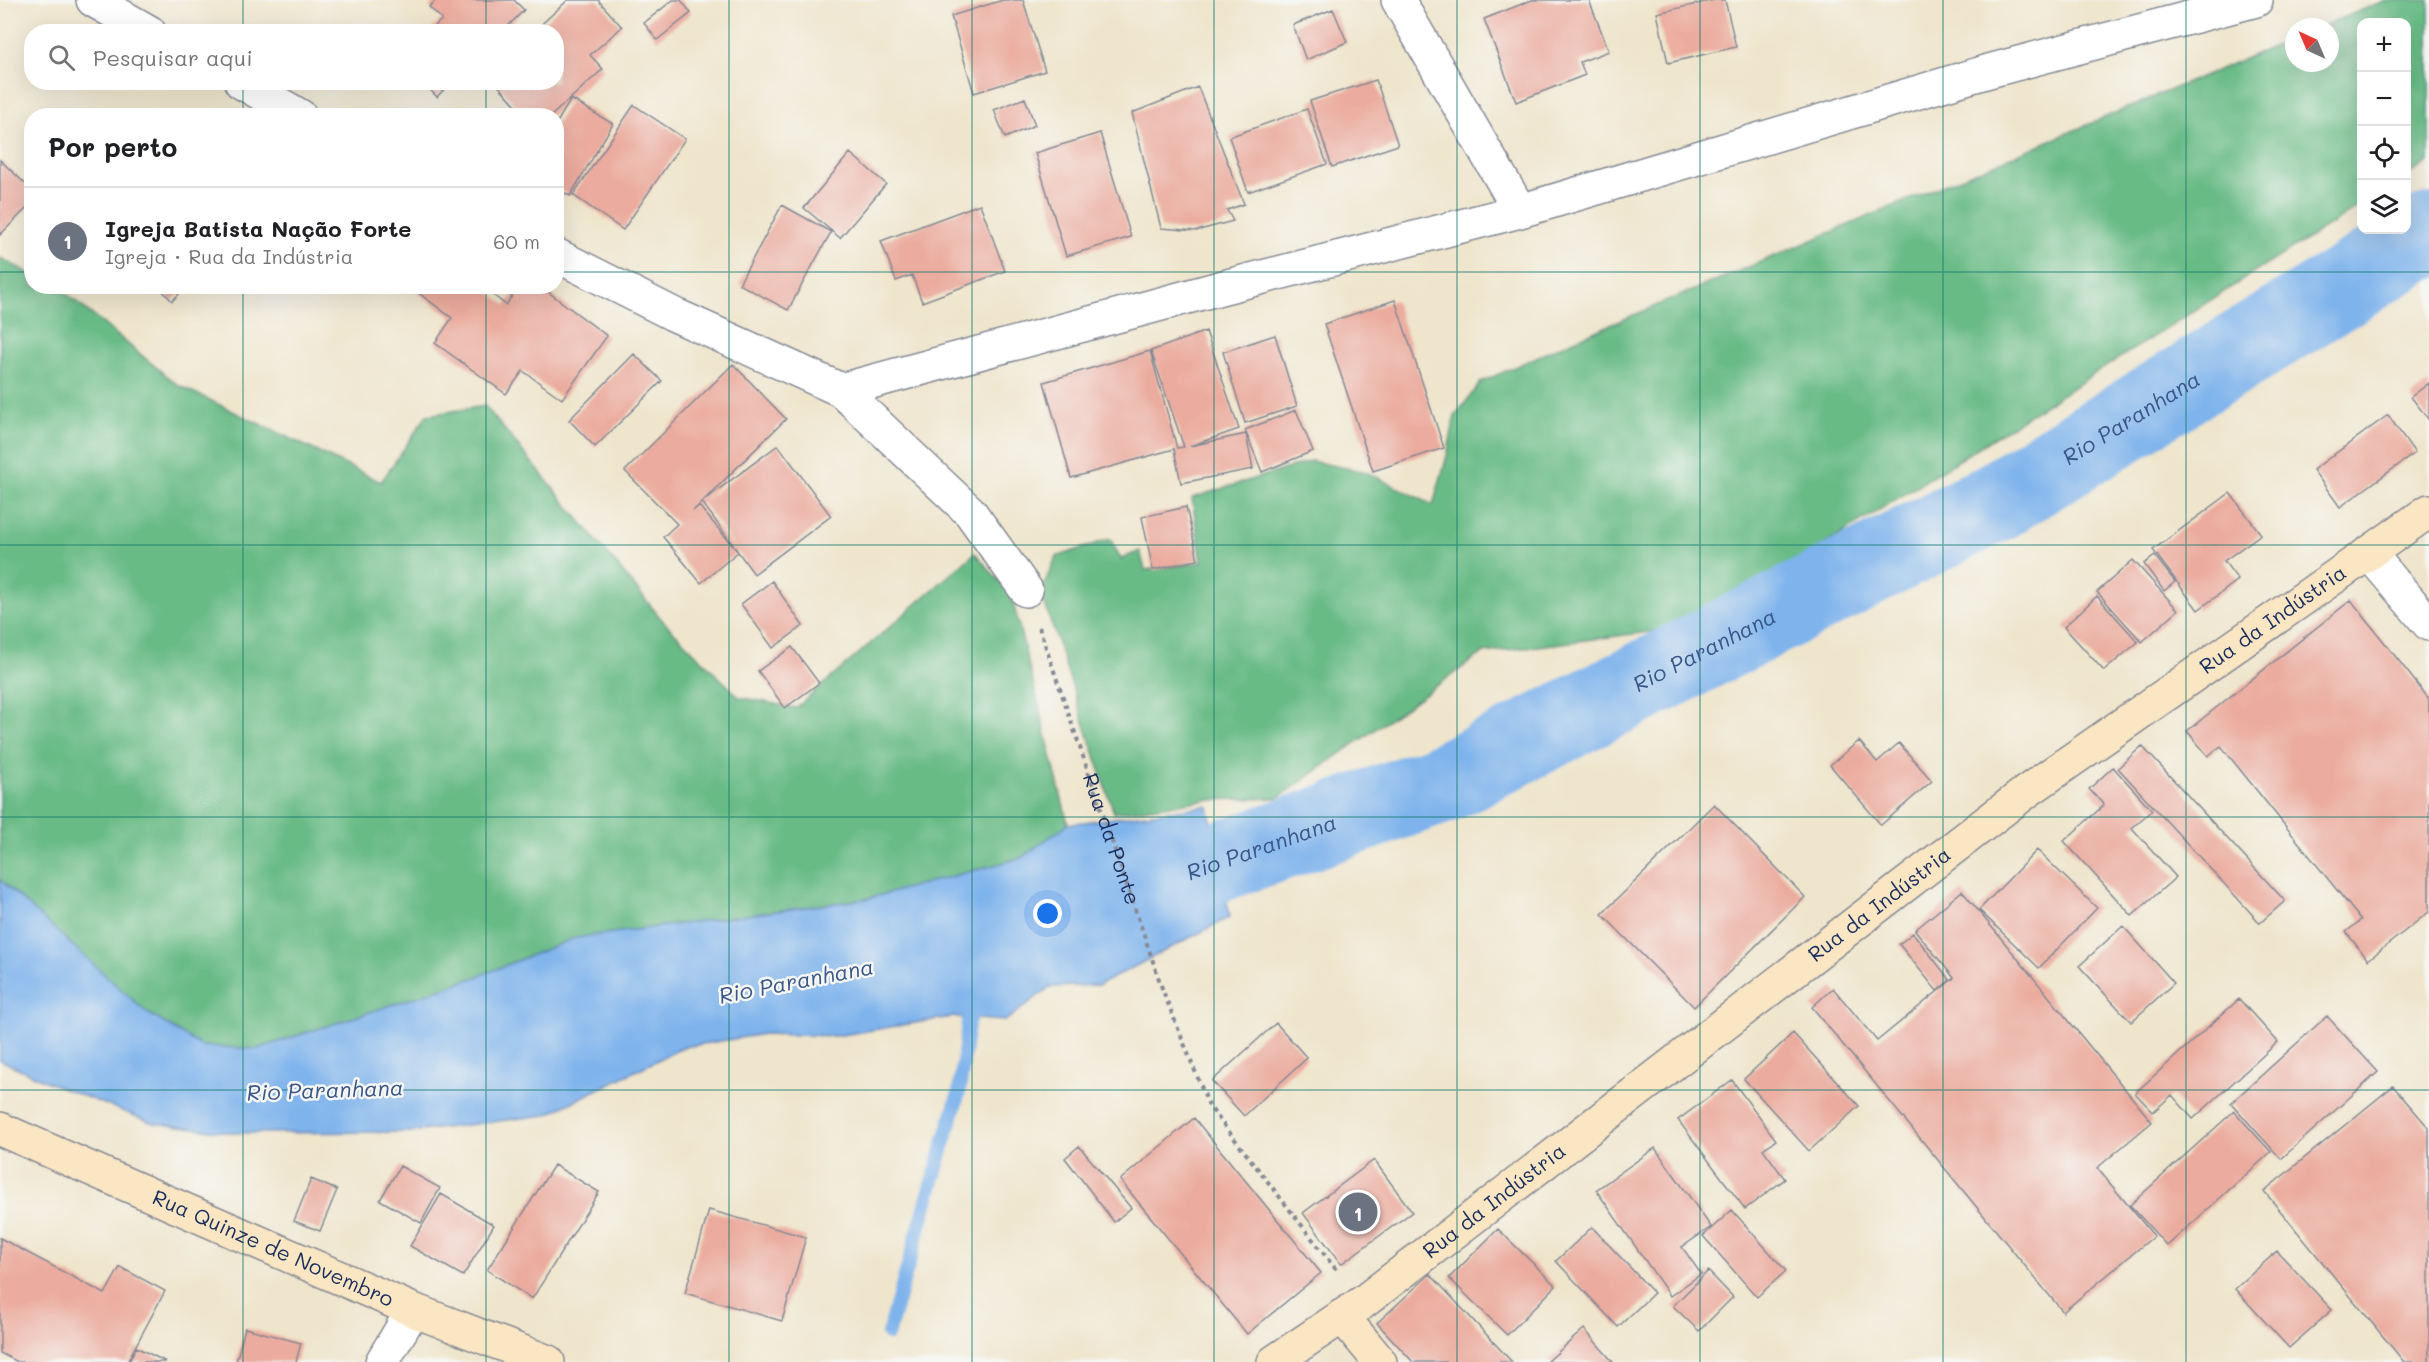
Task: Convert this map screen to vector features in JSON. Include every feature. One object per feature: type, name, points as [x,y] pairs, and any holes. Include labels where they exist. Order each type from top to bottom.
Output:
[{"type":"main road","name":"Rua da Indústria","points":[[1352,1310],[2026,792],[2429,511]]},
{"type":"main road","name":"Rua Quinze de Novembro","points":[[0,1129],[413,1310],[548,1362]]},
{"type":"main road","points":[[1274,1362],[1352,1310],[1380,1362]]},
{"type":"street","points":[[93,0],[135,24]]},
{"type":"street","points":[[1398,0],[1520,211]]},
{"type":"street","points":[[841,390],[1224,286],[1520,211],[1989,71],[2256,0]]},
{"type":"street","points":[[255,90],[286,108]]},
{"type":"street","points":[[564,259],[673,314],[841,390],[970,512],[1026,590]]},
{"type":"street","points":[[2369,553],[2429,624]]},
{"type":"street","points":[[382,1362],[413,1310]]},
{"type":"path","name":"Rua da Ponte","points":[[1026,590],[1163,991],[1209,1106],[1352,1310]]},
{"type":"green space","points":[[2386,0],[2429,0],[2429,162],[2411,173],[2411,18],[2357,18],[2357,208],[1696,626],[1483,653],[1278,798],[1207,800],[1114,813],[1041,592],[1056,557],[1110,539],[1121,559],[1140,551],[1145,570],[1202,562],[1192,498],[1311,461],[1366,472],[1433,505],[1447,456],[1455,416],[1481,382],[1572,341],[2285,42],[2285,72],[2339,72],[2339,20]]},
{"type":"green space","points":[[0,258],[24,270],[24,294],[67,294],[178,385],[381,482],[427,415],[485,406],[664,622],[739,697],[796,708],[975,553],[1011,594],[1068,824],[1021,858],[866,899],[575,938],[471,979],[257,1049],[201,1046],[146,1012],[0,880]]},
{"type":"water","points":[[1208,806],[1230,917],[1099,985],[1050,987],[1005,1021],[951,1017],[836,1036],[764,1034],[684,1047],[546,1115],[412,1132],[234,1133],[153,1123],[50,1083],[0,1060],[0,880],[146,1012],[201,1046],[257,1049],[471,979],[575,938],[866,899],[1021,858],[1068,824]]},
{"type":"building","points":[[436,0],[514,0],[524,10],[510,24],[437,24],[442,19],[429,7]]},
{"type":"building","points":[[568,0],[598,0],[622,27],[590,55],[603,69],[560,108],[519,108],[502,90],[564,90],[564,24],[542,24]]},
{"type":"building","points":[[673,0],[681,0],[691,13],[657,40],[644,23]]},
{"type":"building","points":[[1003,0],[1023,0],[1045,71],[974,93],[951,16]]},
{"type":"building","points":[[1532,0],[1589,0],[1609,51],[1580,62],[1585,75],[1516,102],[1484,19]]},
{"type":"building","points":[[1714,0],[1725,0],[1736,47],[1668,63],[1657,13]]},
{"type":"building","points":[[1333,9],[1347,42],[1306,60],[1293,25]]},
{"type":"building","points":[[1376,80],[1398,145],[1332,167],[1310,101]]},
{"type":"building","points":[[1198,87],[1244,204],[1227,210],[1233,221],[1196,231],[1161,228],[1132,113]]},
{"type":"building","points":[[430,90],[444,90],[437,97]]},
{"type":"building","points":[[1025,98],[1035,125],[1005,138],[994,110]]},
{"type":"building","points":[[571,99],[613,124],[570,196],[564,193],[564,111]]},
{"type":"building","points":[[634,105],[685,139],[623,230],[573,195]]},
{"type":"building","points":[[1307,109],[1327,164],[1248,192],[1229,137]]},
{"type":"building","points":[[1100,133],[1131,237],[1066,256],[1035,153]]},
{"type":"building","points":[[850,153],[886,184],[840,238],[804,208]]},
{"type":"building","points":[[0,160],[24,182],[24,211],[0,235]]},
{"type":"building","points":[[980,204],[1005,271],[922,302],[912,275],[896,281],[881,241]]},
{"type":"building","points":[[782,205],[831,232],[788,310],[739,284]]},
{"type":"building","points":[[165,294],[179,294],[172,301]]},
{"type":"building","points":[[420,294],[492,294],[506,305],[514,294],[551,294],[607,336],[562,399],[523,371],[506,394],[435,343],[452,318]]},
{"type":"building","points":[[1395,300],[1444,448],[1373,471],[1324,324]]},
{"type":"building","points":[[1206,331],[1239,429],[1190,446],[1246,434],[1253,469],[1181,483],[1174,449],[1071,478],[1044,382],[1150,351],[1177,448],[1184,447],[1151,351]]},
{"type":"building","points":[[1275,335],[1297,406],[1245,423],[1223,352]]},
{"type":"building","points":[[634,354],[662,381],[595,447],[569,420]]},
{"type":"building","points":[[733,364],[786,419],[693,511],[699,506],[738,552],[701,583],[663,537],[677,524],[625,471]]},
{"type":"building","points":[[2429,383],[2429,420],[2411,397]]},
{"type":"building","points":[[1296,410],[1313,451],[1262,472],[1245,430]]},
{"type":"building","points":[[2388,415],[2415,453],[2340,507],[2313,470]]},
{"type":"building","points":[[778,445],[831,516],[754,574],[702,502]]},
{"type":"building","points":[[2230,493],[2261,534],[2224,561],[2238,580],[2198,610],[2153,550]]},
{"type":"building","points":[[1186,507],[1198,560],[1153,570],[1142,517]]},
{"type":"building","points":[[2155,556],[2175,582],[2164,591],[2144,564]]},
{"type":"building","points":[[2133,560],[2178,610],[2142,642],[2097,592]]},
{"type":"building","points":[[772,581],[803,626],[773,648],[741,604]]},
{"type":"building","points":[[2097,596],[2138,642],[2104,671],[2064,627]]},
{"type":"building","points":[[2351,600],[2429,699],[2429,912],[2368,960],[2346,932],[2361,920],[2221,746],[2208,756],[2187,731]]},
{"type":"building","points":[[792,647],[819,683],[785,708],[758,671]]},
{"type":"building","points":[[1859,741],[1877,762],[1899,743],[1932,781],[1881,825],[1830,765]]},
{"type":"building","points":[[2142,746],[2285,901],[2260,923],[2118,768]]},
{"type":"building","points":[[2113,767],[2152,810],[2132,828],[2176,877],[2132,916],[2064,841],[2104,805],[2089,789]]},
{"type":"building","points":[[1714,804],[1805,897],[1694,1007],[1602,914]]},
{"type":"building","points":[[2037,850],[2097,908],[2039,968],[1979,910]]},
{"type":"building","points":[[1962,891],[2152,1122],[2097,1168],[2154,1236],[2063,1312],[1812,1007],[1833,988],[1877,1041],[1954,978],[1915,930]]},
{"type":"building","points":[[2123,926],[2174,983],[2131,1022],[2079,966]]},
{"type":"building","points":[[1913,933],[1950,980],[1937,991],[1899,944]]},
{"type":"building","points":[[2239,999],[2278,1042],[2193,1119],[2172,1095],[2153,1112],[2135,1093]]},
{"type":"building","points":[[2327,1016],[2378,1072],[2281,1159],[2231,1103]]},
{"type":"building","points":[[1276,1023],[1307,1058],[1244,1116],[1212,1081]]},
{"type":"building","points":[[1793,1033],[1859,1106],[1809,1151],[1744,1079]]},
{"type":"building","points":[[1732,1080],[1776,1140],[1763,1149],[1785,1179],[1745,1209],[1678,1120]]},
{"type":"building","points":[[2393,1086],[2429,1128],[2429,1362],[2404,1362],[2264,1191]]},
{"type":"building","points":[[2234,1111],[2271,1152],[2167,1246],[2130,1205]]},
{"type":"building","points":[[1194,1118],[1321,1273],[1247,1334],[1120,1180]]},
{"type":"building","points":[[1079,1146],[1131,1208],[1114,1222],[1065,1158]]},
{"type":"building","points":[[1655,1148],[1711,1227],[1682,1247],[1701,1274],[1670,1296],[1596,1190]]},
{"type":"building","points":[[1374,1160],[1412,1212],[1341,1264],[1303,1213]]},
{"type":"building","points":[[554,1165],[599,1192],[532,1299],[487,1270]]},
{"type":"building","points":[[400,1166],[440,1188],[421,1223],[380,1200]]},
{"type":"building","points":[[311,1179],[337,1190],[320,1231],[294,1221]]},
{"type":"building","points":[[441,1194],[494,1225],[463,1276],[410,1246]]},
{"type":"building","points":[[709,1210],[806,1237],[782,1321],[685,1293]]},
{"type":"building","points":[[1732,1210],[1786,1271],[1757,1297],[1703,1236]]},
{"type":"building","points":[[1592,1227],[1654,1293],[1618,1327],[1556,1261]]},
{"type":"building","points":[[1498,1229],[1556,1286],[1507,1335],[1449,1278]]},
{"type":"building","points":[[0,1238],[105,1294],[120,1267],[165,1291],[127,1362],[18,1362],[0,1353]]},
{"type":"building","points":[[2277,1251],[2332,1310],[2289,1348],[2235,1289]]},
{"type":"building","points":[[1708,1271],[1733,1297],[1699,1331],[1673,1306]]},
{"type":"building","points":[[1430,1274],[1512,1362],[1413,1362],[1377,1323]]},
{"type":"building","points":[[245,1328],[301,1343],[296,1362],[236,1362]]},
{"type":"building","points":[[1584,1329],[1613,1362],[1547,1362]]},
{"type":"building","points":[[136,1347],[166,1362],[129,1362]]},
{"type":"waterway","name":"Rio Paranhana","points":[[1116,898],[1439,785],[1995,502],[2429,234]]},
{"type":"waterway","points":[[888,1334],[959,1092],[971,1002]]},
{"type":"place","name":"Igreja Batista Nação Forte","points":[[1358,1212]]}]
